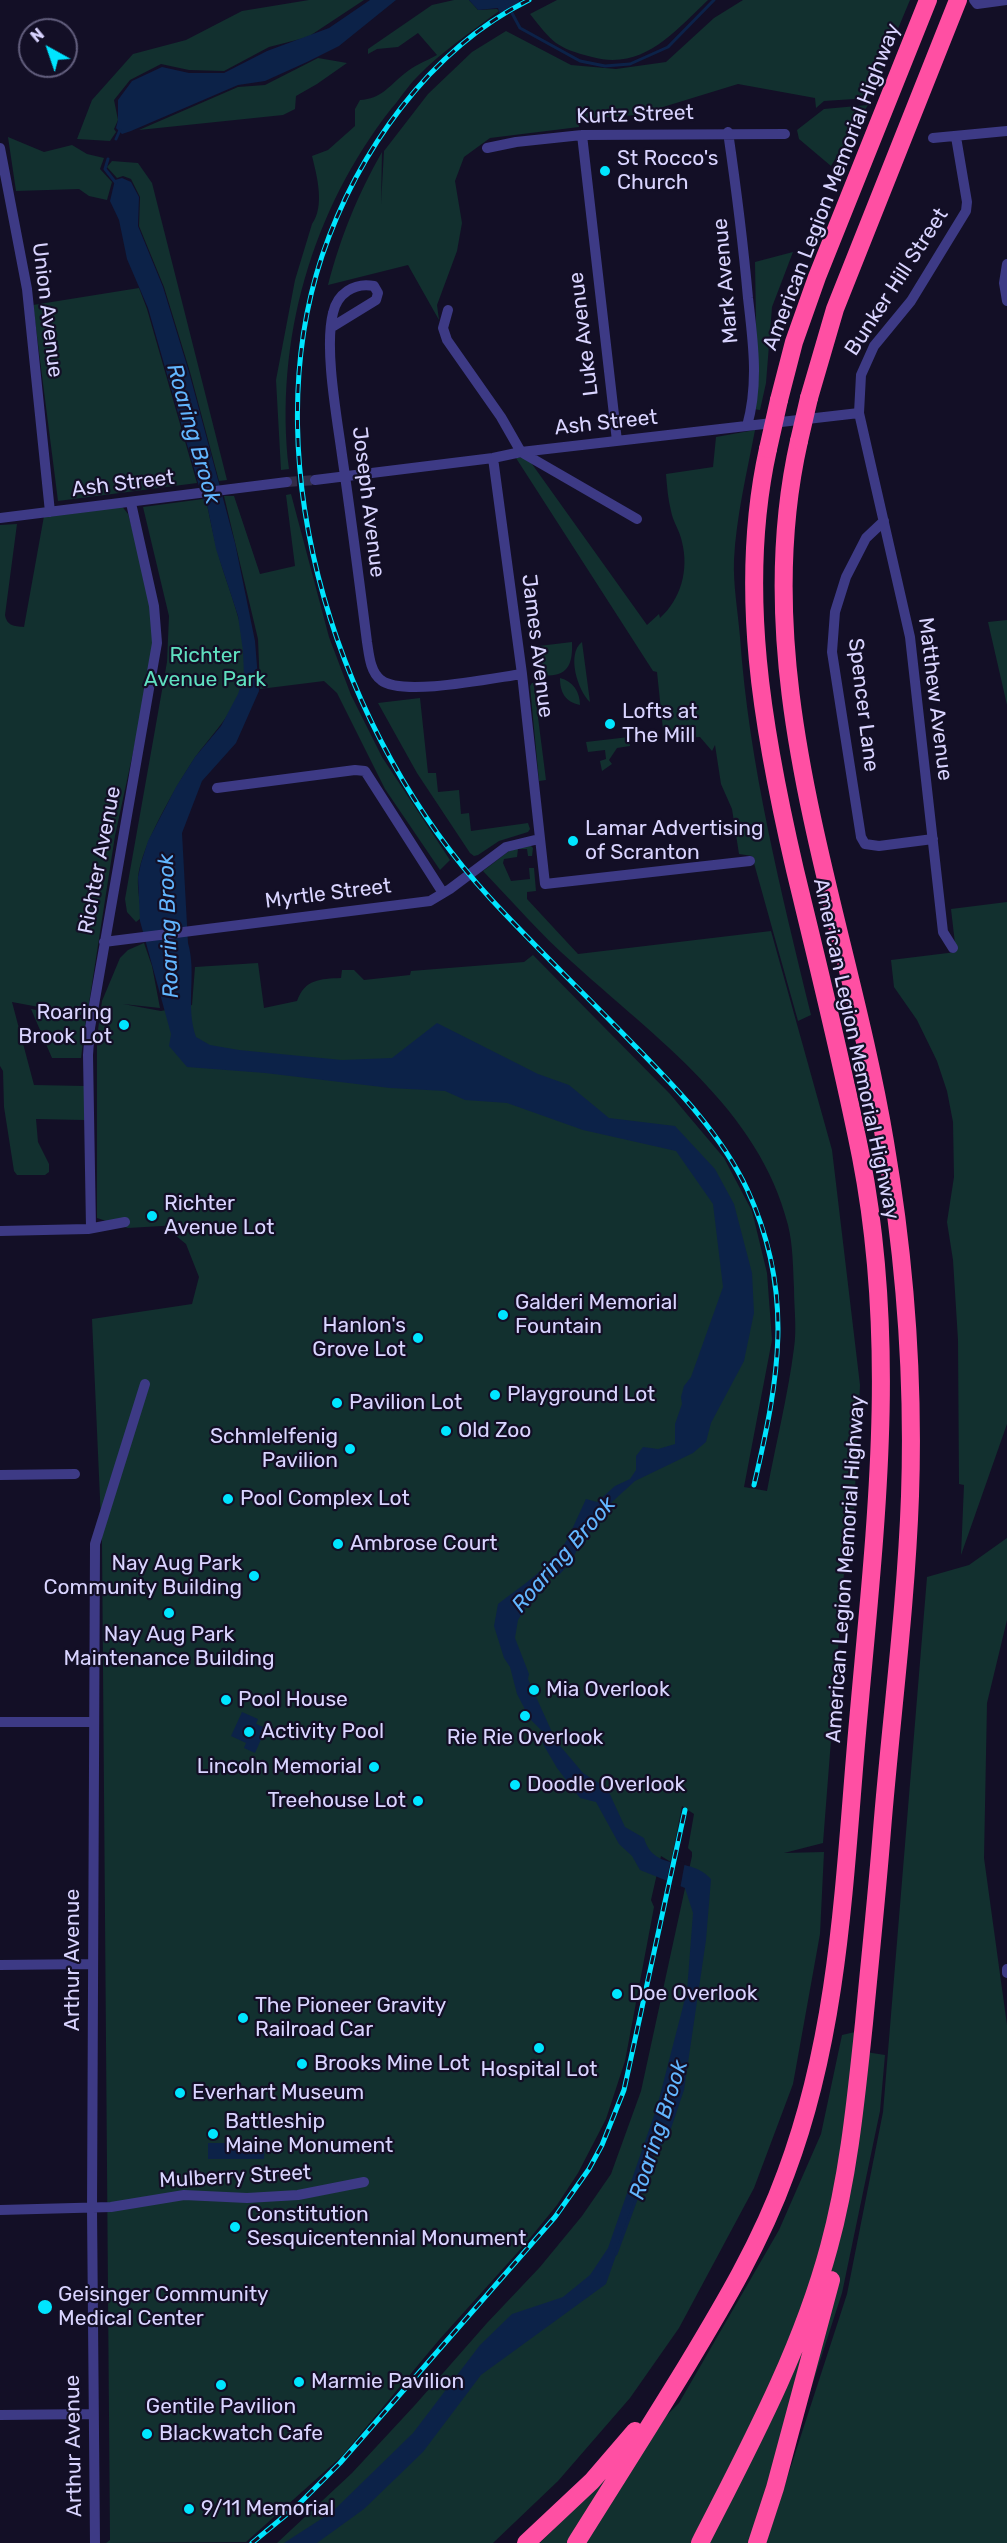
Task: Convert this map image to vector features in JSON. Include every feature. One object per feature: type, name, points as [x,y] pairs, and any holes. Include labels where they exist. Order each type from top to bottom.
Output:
[{"type":"highway","name":"American Legion Memorial Highway","points":[[576,2543],[685,2369],[737,2280],[768,2218],[799,2138],[819,2062],[839,1936],[882,1438],[879,1298],[865,1177],[776,788],[756,652],[755,582],[762,479],[779,400],[805,309],[928,0]]},
{"type":"highway","name":"American Legion Memorial Highway","points":[[700,2543],[772,2398],[803,2327],[829,2250],[844,2180],[855,2111],[870,1969],[906,1570],[910,1465],[909,1377],[901,1256],[884,1135],[805,785],[790,699],[784,632],[784,563],[790,493],[809,398],[835,309],[958,0]]},
{"type":"highway","points":[[757,2543],[773,2497],[836,2260],[844,2180]]},
{"type":"highway","points":[[526,2543],[592,2481],[685,2369]]},
{"type":"street","points":[[975,2],[1007,0]]},
{"type":"street","points":[[933,138],[1007,130]]},
{"type":"street","name":"Kurtz Street","points":[[487,148],[516,142],[582,135],[728,132],[785,134]]},
{"type":"street","name":"Mark Avenue","points":[[728,132],[741,218],[752,330],[754,382],[752,407],[747,426]]},
{"type":"street","name":"Luke Avenue","points":[[582,135],[617,441]]},
{"type":"street","name":"Bunker Hill Street","points":[[860,413],[861,375],[874,346],[911,301],[966,211],[967,202],[956,137]]},
{"type":"street","name":"Union Avenue","points":[[1,149],[27,289],[50,512]]},
{"type":"street","points":[[1007,264],[1004,283],[1007,301]]},
{"type":"street","name":"Joseph Avenue","points":[[332,327],[376,300],[378,292],[374,286],[355,286],[343,293],[333,312],[332,327],[334,398],[366,642],[373,668],[380,680],[397,687],[416,687],[522,674]]},
{"type":"street","points":[[448,310],[443,328],[447,340],[501,417],[520,452],[637,519]]},
{"type":"street","name":"Ash Street","points":[[315,480],[492,458],[520,452],[860,413]]},
{"type":"street","name":"Matthew Avenue","points":[[860,413],[910,637],[943,932],[953,948]]},
{"type":"street","name":"James Avenue","points":[[492,458],[522,674],[545,884],[750,861]]},
{"type":"street","name":"Ash Street","points":[[0,518],[286,482]]},
{"type":"street","name":"Richter Avenue","points":[[91,1228],[88,1055],[104,942],[122,853],[158,643],[154,606],[131,503]]},
{"type":"street","name":"Spencer Lane","points":[[884,522],[866,538],[846,577],[835,612],[832,652],[861,837],[865,844],[879,846],[933,839]]},
{"type":"street","points":[[217,788],[355,770],[364,771],[444,893]]},
{"type":"street","name":"Myrtle Street","points":[[104,942],[430,901],[506,847],[539,839]]},
{"type":"street","points":[[0,1230],[91,1228],[125,1222]]},
{"type":"street","name":"Arthur Avenue","points":[[95,2543],[92,2208],[95,1545],[145,1384]]},
{"type":"street","points":[[0,1475],[75,1474]]},
{"type":"street","points":[[0,1722],[94,1722]]},
{"type":"street","points":[[0,1965],[93,1964]]},
{"type":"street","name":"Mulberry Street","points":[[0,2210],[92,2208],[184,2195],[247,2198],[298,2196],[364,2182]]},
{"type":"street","points":[[0,2415],[93,2414]]},
{"type":"green space","points":[[309,0],[364,0],[308,37],[269,47],[224,71],[189,70],[161,64],[130,80],[114,100],[118,120],[114,129],[116,132],[110,141],[77,139],[92,100],[133,54],[186,40],[242,11]]},
{"type":"green space","points":[[454,0],[469,0],[478,10],[497,9],[499,11],[446,51],[413,81],[363,148],[340,190],[320,234],[305,279],[294,325],[288,373],[286,421],[289,469],[281,470],[276,380],[295,280],[318,209],[319,191],[312,156],[328,150],[355,126],[355,109],[360,100],[374,97],[415,66],[437,55],[418,33],[398,47],[377,49],[368,54],[368,49],[432,5]]},
{"type":"green space","points":[[557,0],[708,0],[656,46],[642,54],[610,60],[592,57],[562,47],[550,38],[530,14]]},
{"type":"green space","points":[[743,0],[910,0],[869,98],[824,101],[816,108],[815,98],[738,84],[637,115],[579,119],[579,127],[490,138],[464,157],[455,181],[462,223],[457,251],[437,305],[439,320],[408,265],[328,285],[350,217],[382,152],[381,204],[384,151],[428,94],[472,52],[506,31],[571,65],[616,69],[666,62],[714,18]]},
{"type":"green space","points":[[318,58],[347,63],[296,96],[295,109],[283,115],[139,130],[238,87],[265,85]]},
{"type":"green space","points":[[868,105],[831,166],[799,139],[797,130],[824,109]]},
{"type":"green space","points":[[8,137],[44,152],[72,145],[87,154],[104,158],[100,169],[112,182],[107,200],[89,196],[79,189],[16,191]]},
{"type":"green space","points":[[112,161],[138,163],[152,183],[227,480],[219,481],[190,372],[164,287],[139,226],[140,197],[131,179],[123,176],[117,178],[107,167]]},
{"type":"green space","points":[[793,252],[772,307],[766,383],[760,410],[754,409],[757,380],[755,262]]},
{"type":"green space","points":[[139,288],[197,483],[58,501],[33,305]]},
{"type":"green space","points":[[755,430],[737,528],[734,560],[735,589],[744,685],[759,780],[778,875],[811,1015],[798,1021],[752,856],[739,854],[732,809],[721,784],[715,745],[712,751],[700,737],[664,739],[657,672],[653,671],[516,458],[526,457],[532,464],[647,625],[659,614],[660,618],[673,602],[684,573],[684,553],[670,506],[666,474],[713,467],[716,437]]},
{"type":"green space","points":[[291,494],[329,637],[351,695],[382,757],[450,860],[440,870],[385,789],[337,693],[324,681],[260,689],[258,639],[224,496],[234,496],[260,574],[295,566],[286,495]]},
{"type":"green space","name":"Richter Avenue Park","points":[[203,499],[207,504],[221,565],[242,632],[245,649],[243,682],[228,714],[186,771],[152,833],[138,877],[141,918],[136,922],[127,912],[125,899],[167,662],[169,616],[143,507]]},
{"type":"green space","points":[[121,505],[128,514],[152,598],[154,655],[115,836],[87,1016],[12,1002],[34,1085],[85,1086],[85,1120],[36,1119],[38,1142],[49,1164],[49,1172],[45,1175],[17,1175],[14,1171],[4,1107],[3,1071],[0,1066],[0,525],[17,524],[5,615],[9,623],[24,627],[44,516]]},
{"type":"green space","points":[[1007,620],[1007,705],[988,622]]},
{"type":"green space","points":[[572,642],[570,663],[567,668],[558,674],[542,675],[539,646]]},
{"type":"green space","points":[[582,642],[590,702],[581,690],[574,663],[577,648]]},
{"type":"green space","points":[[560,678],[575,688],[580,705],[564,696]]},
{"type":"green space","points":[[541,682],[541,685],[534,686],[546,780],[539,781],[530,686],[532,683]]},
{"type":"green space","points":[[420,698],[428,773],[436,773],[438,792],[459,790],[461,814],[469,813],[471,831],[528,823],[530,829],[528,832],[499,841],[478,855],[474,856],[470,853],[417,773],[378,703]]},
{"type":"green space","points":[[629,737],[630,746],[617,748],[609,760],[612,764],[602,771],[600,761],[606,759],[605,750],[588,752],[586,742]]},
{"type":"green space","points":[[529,844],[533,848],[532,856],[528,856],[527,849],[518,849],[517,857],[504,859],[503,863],[511,881],[530,879],[529,868],[534,868],[536,891],[527,892],[527,899],[578,954],[771,931],[832,1150],[860,1385],[854,1511],[845,1560],[823,1843],[784,1853],[824,1852],[820,1934],[793,2084],[754,2188],[679,2328],[630,2398],[558,2481],[493,2543],[277,2543],[352,2473],[540,2267],[582,2216],[611,2174],[641,2091],[692,1856],[688,1848],[694,1814],[682,1806],[671,1862],[661,1856],[651,1900],[654,1907],[625,2061],[606,2119],[578,2173],[557,2205],[342,2456],[246,2542],[106,2543],[110,2540],[102,1543],[92,1319],[192,1304],[199,1277],[186,1244],[175,1235],[179,1225],[128,1228],[97,1218],[97,1037],[102,1001],[120,958],[128,950],[144,943],[152,966],[160,1008],[123,1004],[161,1011],[192,1005],[195,967],[258,963],[264,1008],[297,1001],[309,984],[320,980],[341,978],[342,970],[354,970],[364,980],[410,975],[411,971],[524,962],[533,955],[670,1094],[724,1158],[752,1211],[767,1273],[772,1340],[744,1487],[767,1491],[789,1383],[795,1333],[791,1240],[774,1184],[754,1146],[729,1111],[700,1078],[560,951],[483,871],[509,851]]},
{"type":"green space","points":[[1007,902],[1007,1424],[961,1555],[964,1485],[959,1484],[958,1340],[953,1260],[947,1222],[954,1177],[953,1122],[947,1091],[937,1061],[917,1020],[894,987],[891,960],[956,952],[951,909]]},
{"type":"green space","points":[[31,1009],[86,1019],[81,1058],[52,1058]]},
{"type":"green space","points":[[1007,1538],[1007,1620],[987,1703],[984,1858],[1007,2025],[1007,2543],[766,2543],[847,2294],[883,2112],[927,1577],[969,1565]]},
{"type":"green space","points":[[855,2032],[853,2050],[885,2055],[880,2111],[842,2293],[761,2543],[540,2543],[679,2403],[779,2230],[821,2134],[842,2035]]},
{"type":"water","points":[[370,0],[396,0],[339,46],[265,81],[238,85],[131,131],[122,134],[116,128],[118,100],[132,81],[162,67],[189,73],[224,73],[267,51],[329,28]]},
{"type":"water","points":[[469,0],[519,0],[520,2],[500,14],[498,8],[478,10]]},
{"type":"water","points":[[122,178],[131,182],[139,197],[138,226],[163,287],[189,372],[235,543],[255,641],[259,691],[236,743],[202,781],[182,833],[188,943],[192,966],[191,1013],[196,1037],[210,1045],[239,1050],[342,1060],[392,1058],[437,1023],[538,1074],[569,1085],[609,1118],[675,1126],[715,1169],[734,1204],[752,1273],[754,1313],[744,1361],[711,1423],[706,1442],[693,1453],[635,1481],[612,1502],[607,1513],[580,1544],[571,1562],[559,1575],[547,1578],[538,1588],[533,1587],[526,1593],[526,1598],[533,1601],[528,1603],[518,1620],[515,1638],[529,1674],[528,1679],[556,1741],[583,1773],[607,1788],[625,1827],[644,1838],[649,1849],[656,1856],[693,1867],[711,1879],[706,1940],[684,2090],[668,2137],[649,2161],[606,2284],[481,2375],[423,2452],[364,2509],[317,2543],[284,2543],[332,2512],[413,2433],[480,2345],[512,2314],[563,2297],[590,2275],[608,2248],[657,2107],[687,1991],[693,1913],[685,1888],[640,1870],[632,1856],[619,1844],[596,1802],[580,1798],[557,1768],[543,1744],[542,1731],[530,1719],[517,1694],[510,1667],[504,1658],[494,1626],[498,1604],[554,1557],[568,1538],[586,1499],[597,1502],[615,1486],[630,1479],[636,1470],[636,1456],[643,1447],[658,1449],[675,1444],[675,1424],[682,1404],[684,1386],[691,1377],[723,1287],[713,1204],[676,1151],[583,1130],[507,1103],[465,1100],[445,1091],[390,1088],[265,1073],[187,1067],[169,1046],[171,1034],[140,921],[138,877],[148,841],[176,787],[195,757],[221,726],[238,694],[244,676],[243,651],[238,616],[216,549],[207,504],[203,500],[148,308],[127,259],[119,220],[110,201],[115,180]]},
{"type":"water","name":"Activity Pool","points":[[242,1712],[258,1719],[256,1724],[266,1728],[255,1753],[244,1748],[246,1743],[231,1736]]},
{"type":"water","points":[[208,2143],[265,2143],[264,2159],[208,2159]]},
{"type":"pier","points":[[671,1859],[685,1862],[680,1889],[666,1884]]},
{"type":"waterway","name":"Roaring Brook","points":[[505,0],[520,28],[580,61],[605,66],[630,64],[668,47],[714,0]]},
{"type":"waterway","name":"Roaring Brook","points":[[116,139],[120,130]]},
{"type":"waterway","name":"Roaring Brook","points":[[108,159],[105,169],[116,183]]},
{"type":"waterway","name":"Roaring Brook","points":[[616,2254],[652,2156]]},
{"type":"tunnel","points":[[287,482],[315,480]]},
{"type":"railway","points":[[529,0],[493,21],[459,46],[429,75],[401,108],[377,143],[355,179],[337,217],[322,256],[303,338],[297,424],[305,511],[324,597],[353,681],[391,760],[437,833],[490,898],[683,1096],[712,1131],[747,1189],[762,1227],[772,1264],[777,1300],[778,1336],[770,1409],[754,1485]]},
{"type":"railway","points":[[252,2543],[298,2505],[340,2463],[555,2217],[589,2169],[602,2145],[624,2090],[685,1810]]},
{"type":"place","name":"St Rocco's Church","points":[[605,171]]},
{"type":"place","name":"Lofts at The Mill","points":[[610,724]]},
{"type":"place","name":"Lamar Advertising of Scranton","points":[[573,841]]},
{"type":"place","name":"Roaring Brook Lot","points":[[124,1025]]},
{"type":"place","name":"Richter Avenue Lot","points":[[152,1216]]},
{"type":"place","name":"Galderi Memorial Fountain","points":[[503,1315]]},
{"type":"place","name":"Hanlon's Grove Lot","points":[[418,1338]]},
{"type":"place","name":"Playground Lot","points":[[495,1395]]},
{"type":"place","name":"Pavilion Lot","points":[[337,1403]]},
{"type":"place","name":"Old Zoo","points":[[446,1431]]},
{"type":"place","name":"Schmlelfenig Pavilion","points":[[350,1449]]},
{"type":"place","name":"Pool Complex Lot","points":[[228,1499]]},
{"type":"place","name":"Ambrose Court","points":[[338,1544]]},
{"type":"place","name":"Nay Aug Park Community Building","points":[[254,1576]]},
{"type":"place","name":"Nay Aug Park Maintenance Building","points":[[169,1613]]},
{"type":"place","name":"Mia Overlook","points":[[534,1690]]},
{"type":"place","name":"Pool House","points":[[226,1700]]},
{"type":"place","name":"Rie Rie Overlook","points":[[525,1716]]},
{"type":"place","name":"Activity Pool","points":[[249,1732]]},
{"type":"place","name":"Lincoln Memorial","points":[[374,1767]]},
{"type":"place","name":"Doodle Overlook","points":[[515,1785]]},
{"type":"place","name":"Treehouse Lot","points":[[418,1801]]},
{"type":"place","name":"Doe Overlook","points":[[617,1994]]},
{"type":"place","name":"The Pioneer Gravity Railroad Car","points":[[243,2018]]},
{"type":"place","name":"Hospital Lot","points":[[539,2048]]},
{"type":"place","name":"Brooks Mine Lot","points":[[302,2064]]},
{"type":"place","name":"Everhart Museum","points":[[180,2093]]},
{"type":"place","name":"Battleship Maine Monument","points":[[213,2134]]},
{"type":"place","name":"Constitution Sesquicentennial Monument","points":[[235,2227]]},
{"type":"place","name":"Geisinger Community Medical Center","points":[[45,2307]]},
{"type":"place","name":"Marmie Pavilion","points":[[299,2382]]},
{"type":"place","name":"Gentile Pavilion","points":[[221,2385]]},
{"type":"place","name":"Blackwatch Cafe","points":[[147,2434]]},
{"type":"place","name":"9/11 Memorial","points":[[189,2509]]}]
